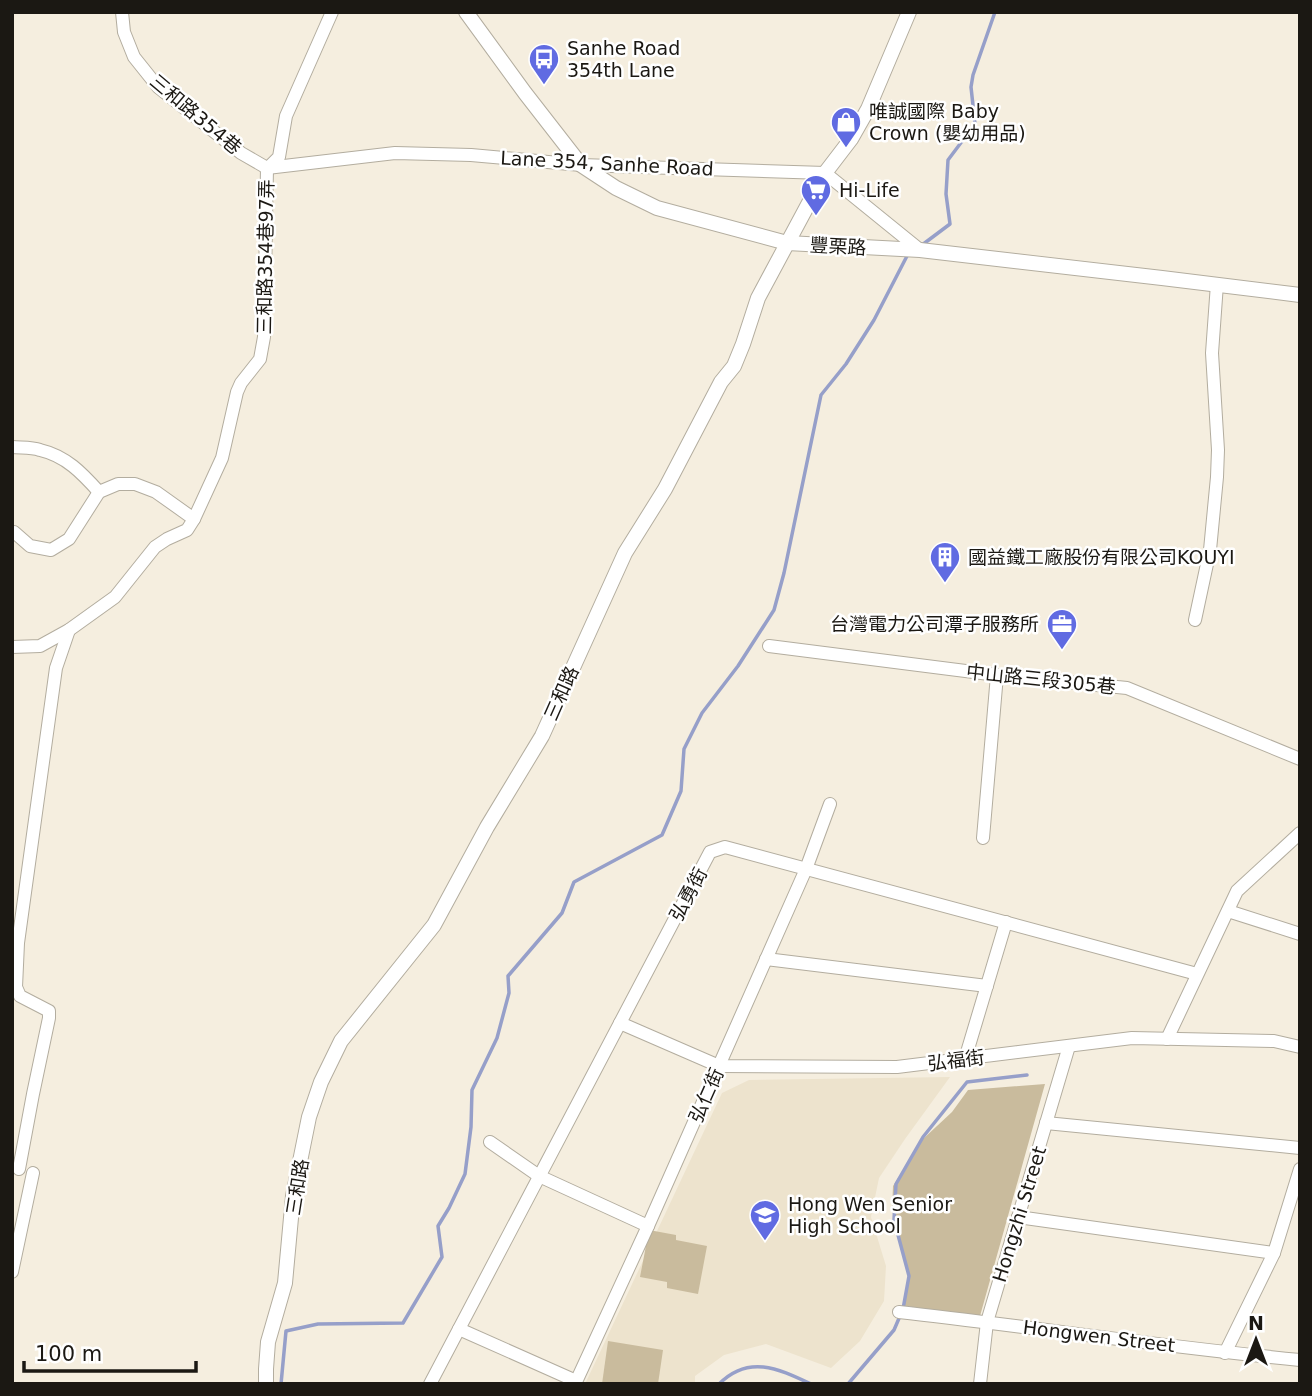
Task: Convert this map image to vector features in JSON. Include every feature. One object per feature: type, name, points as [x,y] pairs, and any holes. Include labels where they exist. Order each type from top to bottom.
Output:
[{"type":"street","name":"三和路354巷","points":[[122,12],[124,32],[134,57],[158,87],[241,153],[267,168]]},
{"type":"street","points":[[267,168],[279,156],[286,116],[332,12]]},
{"type":"street","name":"豐栗路","points":[[466,12],[524,93],[581,165],[616,188],[657,208],[787,243],[920,250],[1300,295]]},
{"type":"street","name":"三和路","points":[[266,1384],[268,1342],[285,1283],[293,1196],[309,1116],[321,1082],[341,1041],[434,925],[487,827],[542,736],[625,553],[665,489],[721,382],[734,366],[758,298],[825,173],[851,138],[867,109],[909,12]]},
{"type":"street","name":"Lane 354, Sanhe Road","points":[[267,168],[395,153],[471,155],[581,165],[825,173]]},
{"type":"street","name":"三和路354巷97弄","points":[[12,648],[40,646],[69,630],[115,597],[155,547],[187,530],[194,519],[222,458],[237,392],[260,359],[264,337],[267,168]]},
{"type":"street","points":[[825,173],[920,250]]},
{"type":"street","points":[[1195,621],[1210,550],[1217,477],[1212,353],[1217,284]]},
{"type":"street","points":[[12,447],[38,449],[61,457],[79,470],[99,492]]},
{"type":"street","points":[[15,532],[30,546],[51,550],[69,539],[99,492],[118,484],[135,484],[156,492],[194,519]]},
{"type":"street","points":[[19,1169],[49,1011],[20,996],[16,987],[18,943],[57,668],[69,630]]},
{"type":"street","name":"中山路三段305巷","points":[[769,646],[997,675],[1127,688],[1300,759]]},
{"type":"street","points":[[983,838],[997,675]]},
{"type":"street","name":"弘仁街","points":[[576,1382],[806,869],[830,804]]},
{"type":"street","points":[[1167,1039],[1237,891],[1300,833]]},
{"type":"street","name":"弘勇街","points":[[430,1384],[710,852],[725,846],[1197,974]]},
{"type":"street","points":[[1227,911],[1300,934]]},
{"type":"street","points":[[965,1059],[1006,922]]},
{"type":"street","points":[[766,959],[987,986]]},
{"type":"street","name":"弘福街","points":[[620,1023],[719,1066],[897,1067],[1132,1038],[1274,1041],[1300,1047]]},
{"type":"street","name":"Hongzhi Street","points":[[980,1384],[986,1322],[1069,1046]]},
{"type":"street","points":[[1046,1123],[1300,1148]]},
{"type":"street","points":[[490,1142],[540,1176],[648,1226]]},
{"type":"street","points":[[1225,1353],[1274,1252],[1300,1169]]},
{"type":"street","points":[[12,1272],[33,1173]]},
{"type":"street","points":[[1018,1217],[1274,1252]]},
{"type":"street","name":"Hongwen Street","points":[[899,1312],[1300,1360]]},
{"type":"street","points":[[459,1329],[576,1382]]},
{"type":"shaded area","name":"Hong Wen Senior High School","points":[[950,1077],[879,1178],[871,1217],[886,1266],[884,1301],[860,1341],[831,1368],[766,1344],[724,1355],[695,1376],[695,1384],[585,1384],[722,1093],[749,1080]]},
{"type":"shaded area","points":[[1045,1084],[980,1316],[904,1306],[908,1275],[892,1210],[893,1186],[923,1139],[952,1112],[968,1090]]},
{"type":"shaded area","points":[[649,1230],[676,1235],[676,1240],[707,1246],[698,1294],[667,1288],[667,1282],[640,1277]]},
{"type":"shaded area","points":[[608,1341],[663,1350],[658,1384],[602,1384]]},
{"type":"waterway","points":[[922,245],[950,224],[946,194],[948,160],[975,124],[971,87],[973,75],[995,12]]},
{"type":"waterway","points":[[281,1384],[286,1331],[318,1324],[403,1323],[442,1257],[438,1226],[465,1174],[472,1090],[497,1038],[509,993],[508,976],[562,913],[574,882],[662,835],[681,791],[684,749],[702,713],[738,666],[774,610],[821,395],[846,364],[874,320],[910,253]]},
{"type":"waterway","points":[[903,1309],[909,1276],[894,1220],[896,1184],[923,1137],[967,1082],[1027,1075]]},
{"type":"waterway","points":[[848,1384],[894,1330],[900,1316]]},
{"type":"waterway","points":[[719,1384],[730,1375],[753,1367],[776,1369],[811,1384]]},
{"type":"place","name":"Sanhe Road 354th Lane","points":[[544,86]]},
{"type":"place","name":"唯誠國際 Baby Crown (嬰幼用品)","points":[[846,149]]},
{"type":"place","name":"Hi-Life","points":[[816,217]]},
{"type":"place","name":"國益鐵工廠股份有限公司KOUYI","points":[[945,584]]},
{"type":"place","name":"台灣電力公司潭子服務所","points":[[1062,651]]},
{"type":"place","name":"Hong Wen Senior High School","points":[[765,1242]]}]
